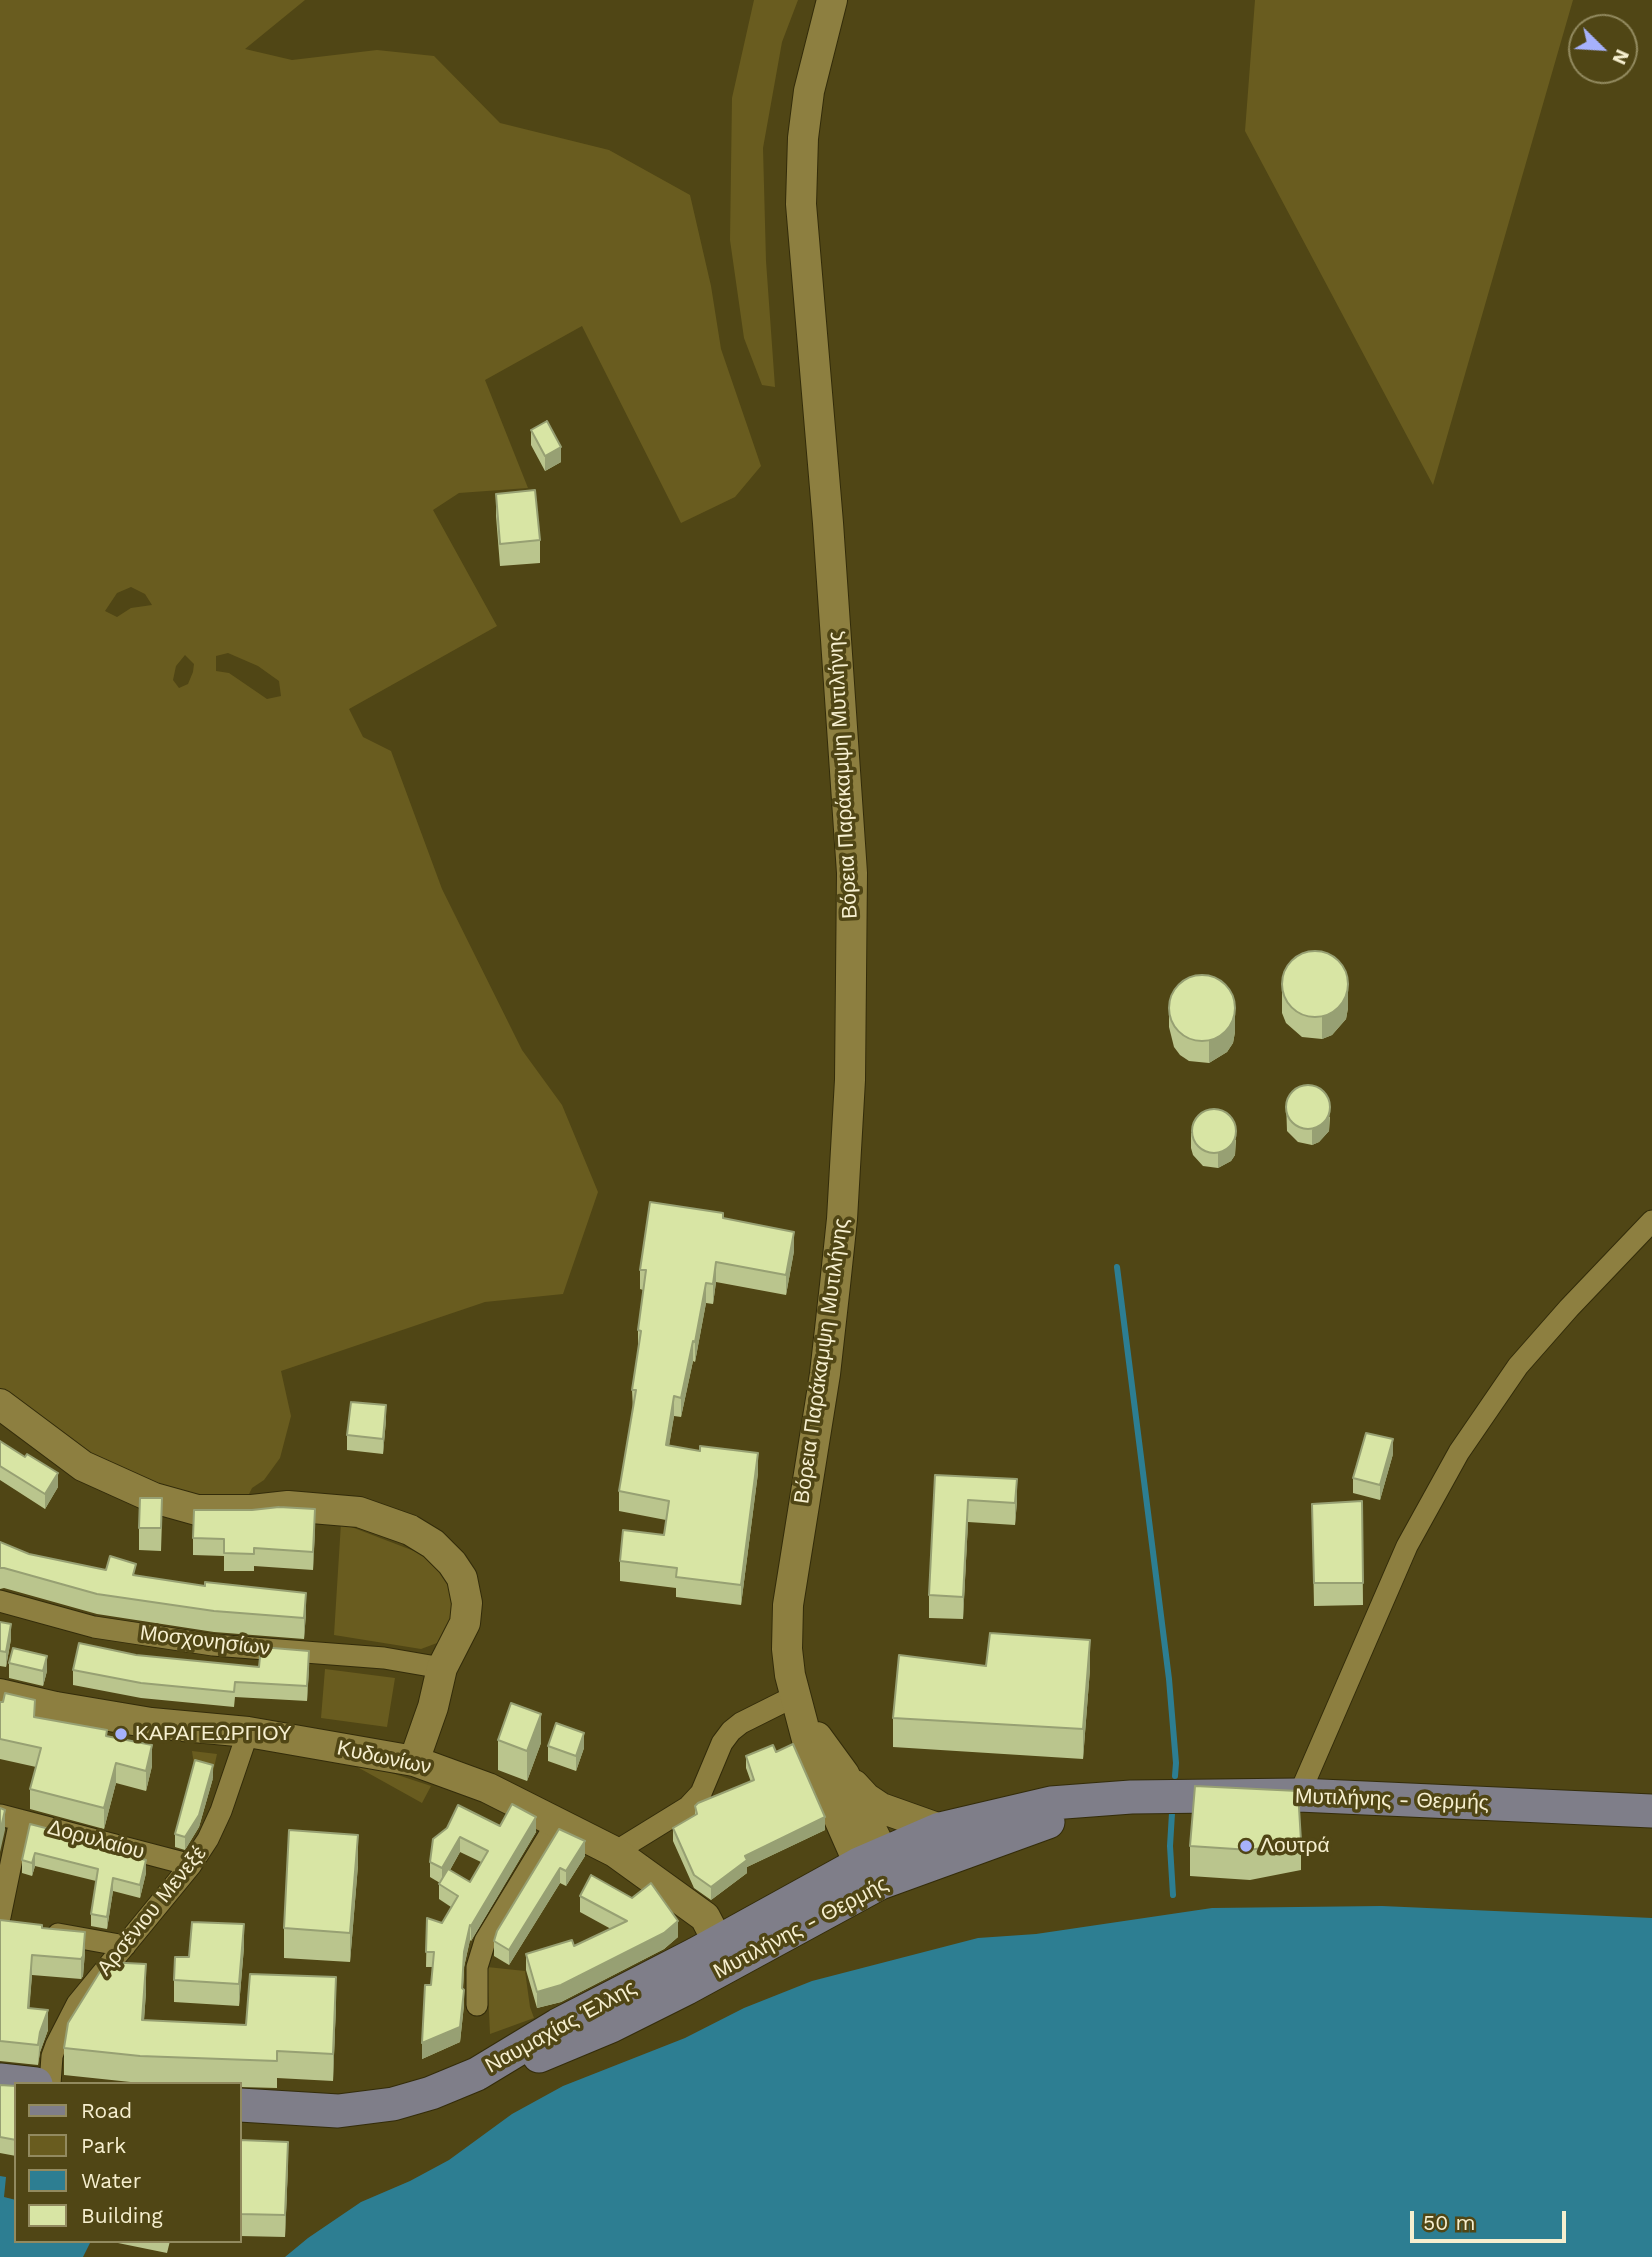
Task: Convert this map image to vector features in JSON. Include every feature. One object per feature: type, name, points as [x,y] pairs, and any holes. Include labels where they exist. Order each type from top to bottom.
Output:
[{"type":"main road","name":"Βόρεια Παράκαμψη Μυτιλήνης","points":[[832,0],[808,91],[801,204],[829,536],[852,873],[850,1080],[842,1219],[835,1286],[825,1374],[788,1605],[787,1649],[811,1755],[874,1867]]},
{"type":"main road","points":[[0,1404],[83,1466],[154,1498],[197,1510],[252,1510],[288,1506],[359,1512],[410,1531],[433,1544],[452,1563],[462,1578],[467,1603],[465,1623],[442,1668],[433,1707],[414,1761]]},
{"type":"main road","name":"Κυδωνίων","points":[[0,1694],[54,1712],[248,1732],[414,1761],[488,1788],[615,1852],[705,1917],[718,1942]]},
{"type":"main road","name":"Βόρεια Παράκαμψη Μυτιλήνης","points":[[799,1707],[844,1774],[874,1867]]},
{"type":"main road","points":[[844,1774],[866,1798],[881,1808],[940,1829]]},
{"type":"main road","name":"Μυτιλήνης - Θερμής","points":[[477,2074],[547,2054],[687,1989],[874,1867],[940,1829],[1051,1803],[1131,1797],[1299,1795],[1652,1811]]},
{"type":"main road","name":"Μυτιλήνης - Θερμής","points":[[874,1867],[1033,1826],[1131,1797]]},
{"type":"main road","name":"Ναυμαχίας Έλλης","points":[[242,2105],[338,2111],[368,2108],[431,2093],[477,2074],[558,2025],[718,1942],[874,1867]]},
{"type":"main road","points":[[0,2080],[18,2082]]},
{"type":"street","points":[[1299,1795],[1407,1546],[1459,1452],[1518,1366],[1652,1221]]},
{"type":"street","name":"Μοσχονησίων","points":[[0,1601],[75,1623],[107,1629],[213,1644],[384,1658],[442,1668]]},
{"type":"street","points":[[615,1852],[688,1807],[701,1793],[722,1743],[741,1723],[799,1707]]},
{"type":"street","name":"Αρσένιου Μενεξέ","points":[[50,2082],[52,2056],[61,2032],[77,2004],[191,1865],[208,1839],[221,1811],[248,1732]]},
{"type":"street","points":[[4,1922],[10,1818]]},
{"type":"street","name":"Δορυλαίου","points":[[10,1818],[191,1865]]},
{"type":"street","points":[[477,2005],[477,1967],[485,1941],[556,1824]]},
{"type":"street","points":[[37,1930],[125,1946]]},
{"type":"green space","points":[[0,0],[305,0],[245,49],[292,60],[377,50],[434,56],[500,123],[609,150],[690,195],[711,286],[721,349],[761,466],[735,497],[681,523],[582,326],[485,380],[528,488],[459,493],[433,510],[497,626],[349,709],[363,737],[391,751],[442,889],[522,1050],[562,1105],[598,1192],[563,1294],[485,1302],[281,1371],[291,1416],[280,1458],[264,1480],[252,1488],[246,1500],[192,1498],[94,1459],[0,1388]],"holes":[[[131,587],[145,594],[152,605],[131,608],[117,617],[105,611],[117,593]],[[228,653],[258,666],[279,681],[281,696],[267,699],[229,673],[216,671],[216,656]],[[185,655],[194,664],[188,684],[179,688],[173,680],[176,666]]]},
{"type":"green space","points":[[754,0],[798,0],[782,42],[763,148],[766,261],[775,387],[762,385],[744,338],[730,240],[732,98]]},
{"type":"green space","points":[[1255,0],[1573,0],[1433,485],[1245,131]]},
{"type":"green space","points":[[341,1523],[435,1559],[460,1590],[453,1637],[421,1649],[334,1635]]},
{"type":"green space","points":[[325,1669],[395,1678],[387,1727],[321,1718]]},
{"type":"green space","points":[[192,1751],[217,1754],[212,1777],[195,1772]]},
{"type":"green space","points":[[334,1754],[431,1786],[422,1803]]},
{"type":"green space","points":[[487,1967],[525,1971],[534,2018],[490,2034]]},
{"type":"water","points":[[1382,1906],[1652,1918],[1652,2257],[285,2257],[361,2202],[410,2181],[449,2160],[512,2114],[563,2086],[685,2038],[744,2008],[812,1981],[978,1938],[1036,1934],[1212,1908]]},
{"type":"water","points":[[0,2176],[6,2177],[4,2197],[14,2200],[14,2243],[90,2243],[83,2257],[0,2257]]},
{"type":"building","points":[[547,421],[561,447],[545,456],[531,430]]},
{"type":"building","points":[[535,490],[540,540],[500,544],[496,494]]},
{"type":"building","points":[[1315,951],[1338,961],[1348,984],[1338,1007],[1315,1017],[1292,1007],[1282,984],[1292,961]]},
{"type":"building","points":[[1202,975],[1215,978],[1225,985],[1232,995],[1235,1008],[1232,1021],[1225,1031],[1215,1038],[1202,1041],[1189,1038],[1179,1031],[1172,1021],[1169,1008],[1172,995],[1179,985],[1189,978]]},
{"type":"building","points":[[1308,1085],[1324,1091],[1330,1107],[1324,1123],[1308,1129],[1292,1123],[1286,1107],[1292,1091]]},
{"type":"building","points":[[1214,1109],[1230,1115],[1236,1131],[1230,1147],[1214,1153],[1198,1147],[1192,1131],[1198,1115]]},
{"type":"building","points":[[650,1202],[723,1213],[723,1218],[794,1232],[786,1275],[716,1262],[713,1284],[706,1283],[681,1398],[674,1396],[666,1445],[700,1451],[700,1446],[758,1453],[741,1585],[676,1577],[677,1568],[620,1561],[623,1530],[664,1535],[669,1501],[619,1491],[636,1390],[632,1390],[641,1331],[638,1330],[646,1270],[640,1270]]},
{"type":"building","points":[[351,1402],[386,1405],[383,1439],[347,1435]]},
{"type":"building","points":[[1366,1433],[1393,1439],[1380,1485],[1353,1478]]},
{"type":"building","points":[[0,1441],[58,1473],[45,1494],[0,1466]]},
{"type":"building","points":[[935,1475],[1017,1479],[1015,1503],[968,1500],[963,1597],[929,1595]]},
{"type":"building","points":[[140,1498],[162,1498],[161,1528],[139,1528]]},
{"type":"building","points":[[1362,1501],[1363,1583],[1314,1583],[1312,1504]]},
{"type":"building","points":[[279,1507],[315,1509],[313,1552],[254,1548],[254,1554],[224,1553],[224,1539],[193,1538],[194,1510]]},
{"type":"building","points":[[0,1542],[29,1554],[106,1570],[110,1556],[136,1564],[133,1575],[205,1586],[205,1582],[306,1593],[304,1618],[214,1611],[97,1594],[0,1568]]},
{"type":"building","points":[[0,1622],[11,1624],[6,1652],[0,1651]]},
{"type":"building","points":[[990,1633],[1090,1640],[1083,1729],[893,1718],[899,1655],[986,1666]]},
{"type":"building","points":[[79,1643],[136,1655],[259,1667],[261,1647],[309,1651],[307,1686],[235,1682],[234,1692],[141,1683],[73,1670]]},
{"type":"building","points":[[13,1648],[47,1656],[43,1671],[9,1663]]},
{"type":"building","points":[[5,1693],[35,1700],[34,1717],[107,1730],[106,1736],[152,1745],[146,1771],[116,1763],[104,1808],[30,1789],[41,1748],[0,1739],[0,1702],[3,1702]]},
{"type":"building","points":[[511,1703],[541,1714],[527,1751],[498,1740]]},
{"type":"building","points":[[556,1723],[584,1733],[576,1756],[548,1746]]},
{"type":"building","points":[[793,1744],[825,1817],[745,1856],[747,1860],[711,1887],[694,1875],[673,1828],[697,1814],[695,1806],[698,1803],[754,1780],[746,1756],[773,1745],[776,1752]]},
{"type":"building","points":[[195,1760],[213,1765],[199,1815],[185,1837],[175,1834]]},
{"type":"building","points":[[1195,1786],[1298,1791],[1301,1841],[1250,1850],[1190,1846]]},
{"type":"building","points":[[512,1804],[536,1817],[470,1925],[464,1952],[460,2027],[422,2043],[425,1985],[431,1985],[434,1952],[426,1952],[427,1918],[442,1923],[458,1896],[439,1884],[448,1869],[470,1882],[488,1851],[460,1837],[442,1868],[430,1862],[433,1839],[447,1828],[458,1805],[500,1826]]},
{"type":"building","points":[[0,1808],[5,1810],[0,1832]]},
{"type":"building","points":[[30,1824],[104,1843],[102,1849],[146,1860],[140,1885],[113,1878],[107,1917],[91,1914],[98,1869],[35,1853],[32,1863],[22,1860]]},
{"type":"building","points":[[559,1829],[585,1841],[566,1871],[560,1868],[509,1950],[494,1941],[497,1931]]},
{"type":"building","points":[[289,1830],[358,1835],[350,1933],[284,1928]]},
{"type":"building","points":[[591,1875],[632,1898],[651,1883],[678,1921],[664,1933],[561,1985],[537,1992],[526,1954],[572,1940],[574,1946],[627,1921],[580,1896]]},
{"type":"building","points":[[0,1920],[85,1932],[81,1959],[32,1955],[28,2008],[48,2010],[38,2045],[0,2041]]},
{"type":"building","points":[[192,1922],[244,1924],[239,1984],[174,1980],[175,1957],[189,1957]]},
{"type":"building","points":[[106,1962],[146,1964],[142,2020],[246,2025],[250,1974],[336,1977],[333,2054],[277,2051],[277,2061],[140,2056],[64,2048],[68,2023]]},
{"type":"building","points":[[0,2085],[14,2086],[14,2140],[0,2137]]},
{"type":"building","points":[[242,2140],[288,2142],[285,2215],[242,2214]]},
{"type":"waterway","points":[[1117,1267],[1169,1679],[1175,1776]]},
{"type":"waterway","points":[[1172,1813],[1170,1846],[1173,1895]]},
{"type":"place","name":"ΚΑΡΑΓΕΩΡΓΙΟΥ","points":[[121,1734]]},
{"type":"place","name":"Λουτρά","points":[[1246,1846]]}]
